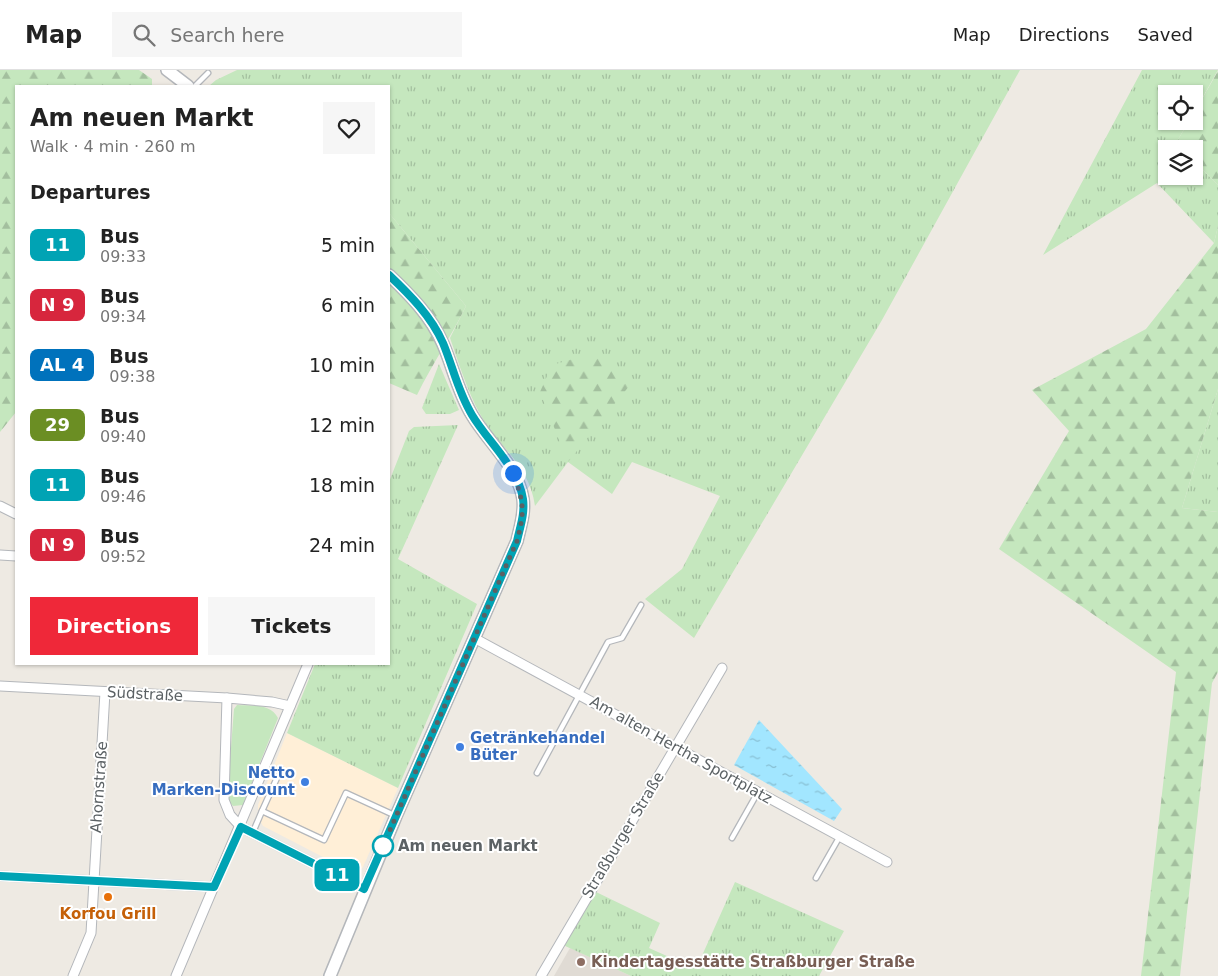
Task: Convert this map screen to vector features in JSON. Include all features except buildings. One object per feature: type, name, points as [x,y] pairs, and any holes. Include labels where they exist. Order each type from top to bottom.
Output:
[{"type":"street","points":[[167,70],[187,85]]},
{"type":"street","points":[[330,976],[364,889],[517,541],[523,518],[523,499],[513,473],[472,415],[462,396],[442,342],[432,322],[420,306],[390,276]]},
{"type":"street","points":[[0,506],[15,514]]},
{"type":"street","points":[[0,555],[15,556]]},
{"type":"street","name":"Am alten Hertha Sportplatz","points":[[474,638],[887,862]]},
{"type":"street","points":[[176,976],[241,827],[308,665]]},
{"type":"street","name":"Straßburger Straße","points":[[541,976],[722,668]]},
{"type":"street","name":"Südstraße","points":[[0,686],[228,698],[272,702],[290,706]]},
{"type":"street","name":"Ahornstraße","points":[[73,976],[91,933],[105,692]]},
{"type":"street","points":[[228,698],[224,800],[230,815],[241,827],[364,889]]},
{"type":"street","points":[[0,876],[214,887]]},
{"type":"lane","points":[[196,85],[208,73]]},
{"type":"lane","points":[[537,773],[608,642],[622,638],[641,605]]},
{"type":"lane","points":[[253,832],[281,769]]},
{"type":"lane","points":[[732,838],[758,792]]},
{"type":"lane","points":[[262,811],[324,840],[346,793],[396,816]]},
{"type":"lane","points":[[816,878],[840,836]]},
{"type":"shaded area","points":[[287,733],[398,788],[360,871],[354,873],[263,826],[258,817],[258,805]]},
{"type":"shaded area","name":"Kindertagesstätte Straßburger Straße","points":[[570,948],[631,976],[554,976]]},
{"type":"green space","points":[[0,70],[139,70],[152,79],[152,85],[15,85],[15,413],[0,432]]},
{"type":"green space","points":[[237,70],[1020,70],[882,320],[694,638],[645,599],[682,569],[720,496],[632,462],[612,494],[568,462],[535,506],[532,491],[520,467],[488,426],[475,405],[450,338],[466,306],[390,214],[390,85],[210,85],[216,80]]},
{"type":"green space","points":[[1142,70],[1218,70],[1203,97],[1203,85],[1158,85],[1158,130],[1184,130],[1178,140],[1158,140],[1158,184],[1043,255]]},
{"type":"green space","points":[[1218,71],[1218,185],[1203,170],[1203,140],[1178,140],[1184,130],[1203,130],[1203,97]]},
{"type":"green space","points":[[1203,170],[1218,185],[1218,226],[1214,243],[1159,185],[1203,185]]},
{"type":"green space","points":[[390,214],[466,306],[417,395],[390,383]]},
{"type":"green space","points":[[1218,226],[1218,389],[1182,508],[1218,512],[1218,672],[1212,683],[1180,976],[1141,976],[1176,672],[999,549],[1069,431],[1032,390],[1146,329],[1214,243]]},
{"type":"green space","points":[[594,353],[634,380],[568,462],[540,392],[552,365]]},
{"type":"green space","points":[[439,364],[459,410],[450,414],[426,414],[422,408]]},
{"type":"green space","points":[[1218,389],[1218,512],[1182,508]]},
{"type":"green space","points":[[458,425],[398,559],[477,604],[398,788],[287,733],[315,665],[390,665],[390,479],[409,431],[414,427]]},
{"type":"green space","points":[[237,705],[265,708],[275,713],[278,718],[243,805],[233,806],[227,799],[234,709]]},
{"type":"green space","points":[[735,882],[844,931],[819,976],[631,976],[563,945],[594,891],[660,923],[649,948],[696,969]]},
{"type":"water","points":[[759,720],[842,809],[834,821],[734,765]]},
{"type":"bus line","name":"11","points":[[0,876],[214,887],[241,827],[364,889],[517,541],[523,518],[523,499],[513,473],[472,415],[462,396],[442,342],[432,322],[420,306],[390,276]]},
{"type":"place","name":"Getränkehandel Büter","points":[[460,747]]},
{"type":"place","name":"Netto Marken-Discount","points":[[305,782]]},
{"type":"place","name":"Am neuen Markt","points":[[383,846]]},
{"type":"place","name":"Korfou Grill","points":[[108,897]]},
{"type":"place","name":"Kindertagesstätte Straßburger Straße","points":[[581,962]]},
{"type":"route","points":[[383,846],[517,541],[523,518],[523,499],[513,473]]}]
